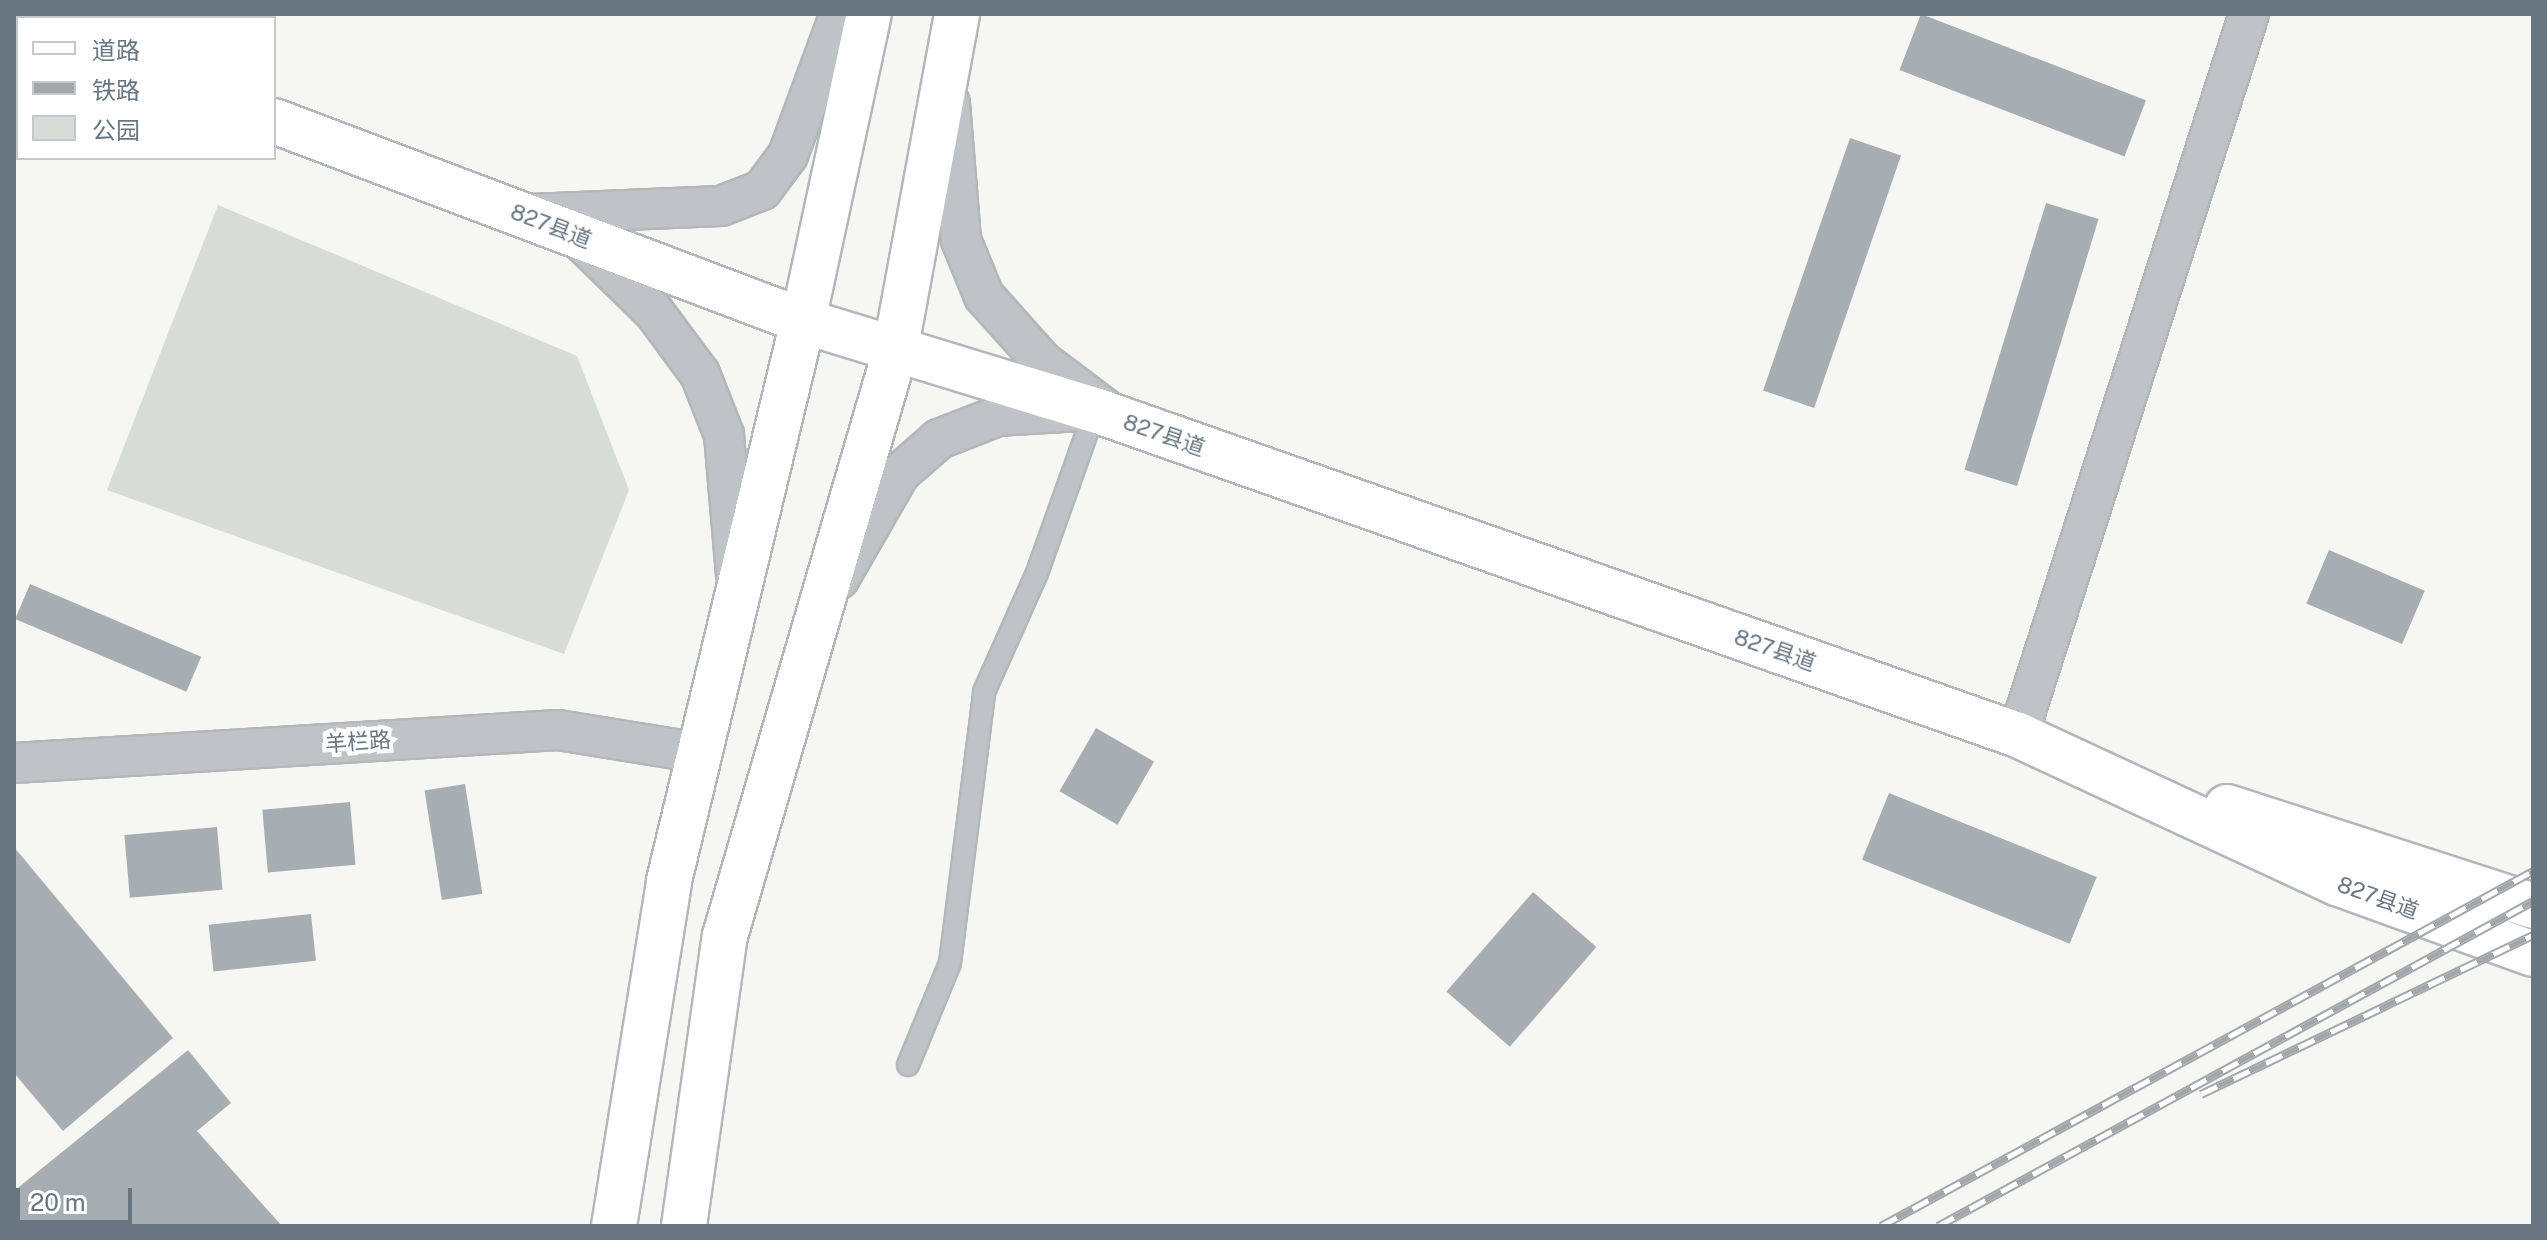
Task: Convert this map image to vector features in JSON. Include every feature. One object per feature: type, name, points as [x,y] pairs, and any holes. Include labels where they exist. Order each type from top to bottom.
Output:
[{"type":"main road","points":[[614,1226],[669,881],[803,321],[869,14]]},
{"type":"main road","points":[[684,1226],[725,936],[895,352],[957,14]]},
{"type":"main road","name":"827县道","points":[[276,122],[803,321],[895,352],[1107,414],[2036,743],[2533,906]]},
{"type":"main road","name":"827县道","points":[[2036,743],[2337,883],[2533,954]]},
{"type":"street","points":[[521,214],[668,211],[721,206],[762,190],[788,155],[840,14]]},
{"type":"street","points":[[2036,743],[2249,14]]},
{"type":"street","points":[[947,69],[961,240],[984,296],[1043,362],[1107,414]]},
{"type":"street","points":[[575,235],[654,312],[700,374],[724,435],[738,593]]},
{"type":"street","points":[[818,616],[900,473],[939,439],[998,416],[1107,414]]},
{"type":"street","name":"羊栏路","points":[[14,763],[558,730],[700,753]]},
{"type":"lane","points":[[908,1065],[950,963],[984,692],[1107,414]]},
{"type":"green space","points":[[218,205],[577,356],[629,490],[564,654],[107,490]]},
{"type":"building","points":[[1921,14],[2146,100],[2124,156],[1899,70]]},
{"type":"building","points":[[1850,138],[1901,156],[1814,408],[1763,390]]},
{"type":"building","points":[[2046,203],[2099,219],[2017,486],[1964,470]]},
{"type":"building","points":[[2329,550],[2425,591],[2402,644],[2306,603]]},
{"type":"building","points":[[30,584],[201,657],[186,692],[15,619]]},
{"type":"building","points":[[1096,728],[1154,761],[1118,825],[1060,791]]},
{"type":"building","points":[[465,784],[482,894],[442,900],[425,790]]},
{"type":"building","points":[[1889,793],[2097,877],[2070,944],[1862,860]]},
{"type":"building","points":[[350,802],[355,865],[268,872],[262,810]]},
{"type":"building","points":[[217,827],[222,890],[130,898],[124,835]]},
{"type":"building","points":[[14,847],[173,1038],[63,1131],[14,1073]]},
{"type":"building","points":[[1533,892],[1596,947],[1510,1047],[1446,992]]},
{"type":"building","points":[[311,914],[316,961],[213,972],[209,925]]},
{"type":"building","points":[[188,1050],[231,1103],[197,1131],[282,1226],[25,1226],[14,1212],[14,1191]]},
{"type":"railway","points":[[1881,1226],[2533,871]]},
{"type":"railway","points":[[1938,1226],[2533,901]]},
{"type":"railway","points":[[2201,1094],[2533,935]]}]
